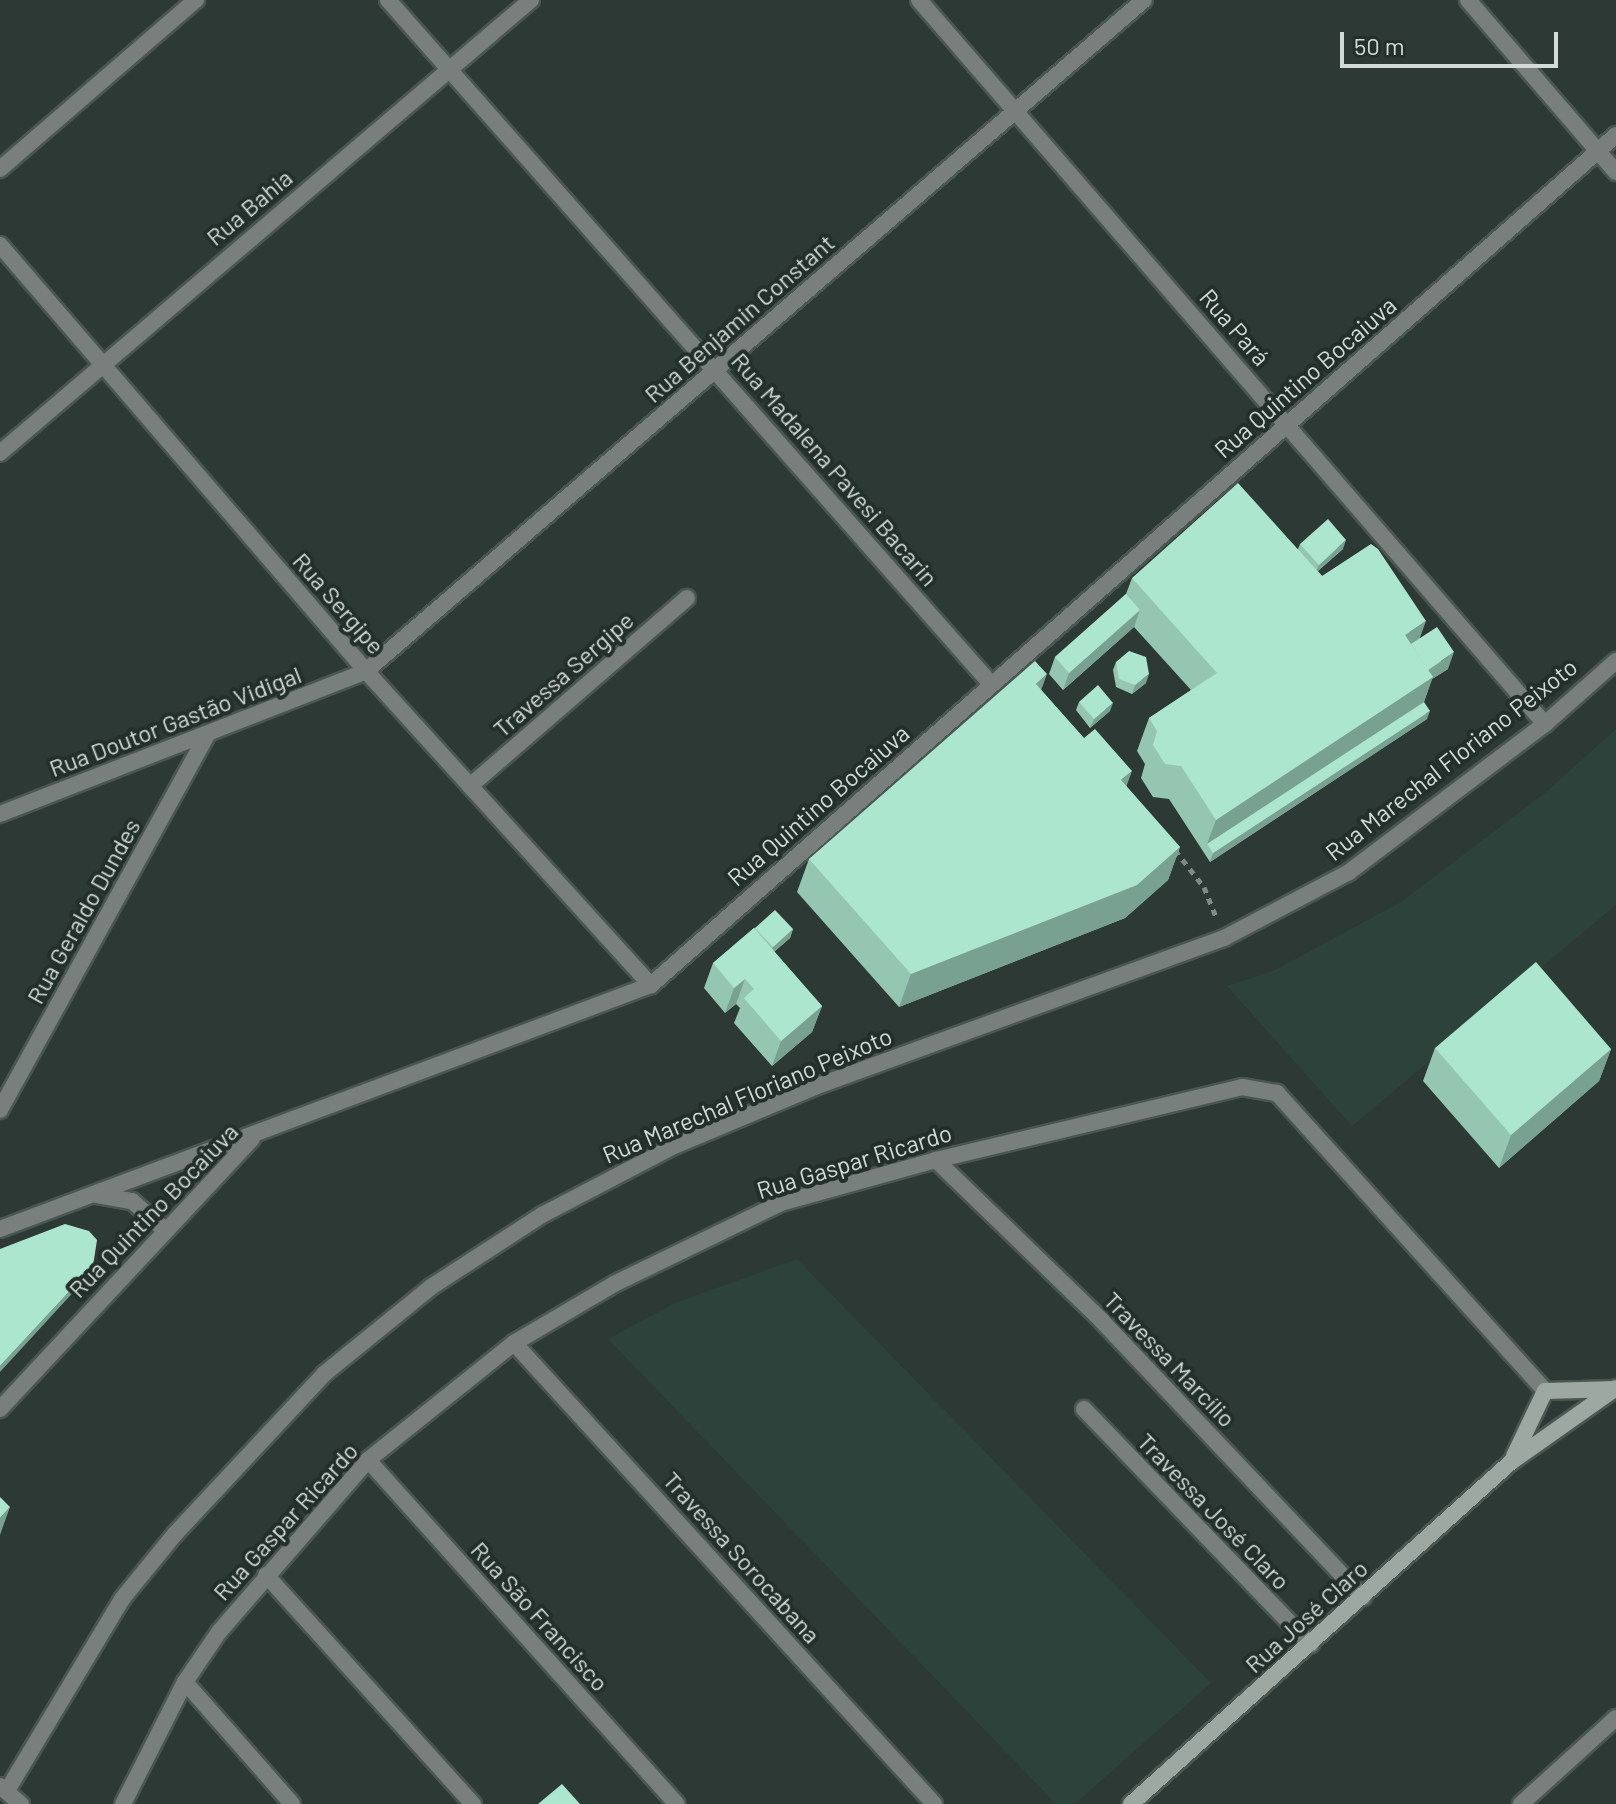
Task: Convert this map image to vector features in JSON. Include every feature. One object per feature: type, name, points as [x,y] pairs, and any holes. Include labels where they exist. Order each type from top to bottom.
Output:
[{"type":"street","points":[[0,169],[196,0]]},
{"type":"street","name":"Rua Madalena Pavesi Bacarin","points":[[388,0],[453,68],[992,685]]},
{"type":"street","name":"Rua Bahia","points":[[0,453],[99,363],[531,0]]},
{"type":"street","name":"Rua Pará","points":[[919,0],[1545,724]]},
{"type":"street","name":"Rua Benjamin Constant","points":[[366,671],[1144,0]]},
{"type":"street","points":[[1468,0],[1616,172]]},
{"type":"street","name":"Rua Quintino Bocaiuva","points":[[0,1409],[256,1135],[651,985],[1616,135]]},
{"type":"street","name":"Rua Sergipe","points":[[0,245],[366,671],[651,985]]},
{"type":"street","name":"Travessa Sergipe","points":[[470,786],[687,598]]},
{"type":"street","name":"Rua Marechal Floriano Peixoto","points":[[4,1788],[115,1611],[175,1534],[324,1374],[431,1287],[542,1215],[674,1146],[820,1085],[1224,938],[1349,872],[1545,724],[1616,661]]},
{"type":"street","name":"Rua Doutor Gastão Vidigal","points":[[0,814],[366,671]]},
{"type":"street","name":"Rua Geraldo Dundes","points":[[0,1110],[207,735]]},
{"type":"street","name":"Rua Gaspar Ricardo","points":[[123,1804],[185,1682],[266,1575],[368,1460],[514,1343],[614,1284],[781,1203],[936,1160],[1242,1087],[1277,1093],[1545,1391]]},
{"type":"street","points":[[0,1229],[256,1135]]},
{"type":"street","name":"Travessa Marcílio","points":[[936,1160],[1102,1321],[1363,1597]]},
{"type":"street","points":[[95,1195],[132,1201],[165,1230]]},
{"type":"street","name":"Travessa Sorocabana","points":[[514,1343],[934,1804]]},
{"type":"street","points":[[1545,1391],[1616,1389]]},
{"type":"street","name":"Rua José Claro","points":[[1131,1804],[1511,1462],[1616,1389]]},
{"type":"street","name":"Rua José Claro","points":[[1511,1462],[1545,1391]]},
{"type":"street","name":"Travessa José Claro","points":[[1084,1409],[1311,1645]]},
{"type":"street","name":"Rua São Francisco","points":[[368,1460],[677,1804]]},
{"type":"street","points":[[266,1575],[473,1804]]},
{"type":"street","points":[[185,1682],[292,1804]]},
{"type":"street","points":[[1521,1804],[1616,1718]]},
{"type":"street","points":[[4,1788],[21,1804]]},
{"type":"path","points":[[1168,841],[1204,887],[1224,938]]},
{"type":"shaded area","points":[[1616,729],[1616,905],[1352,1126],[1227,986],[1275,970],[1401,902],[1546,792]]},
{"type":"shaded area","points":[[797,1259],[1211,1683],[1075,1804],[1056,1804],[608,1339],[675,1303]]},
{"type":"building","points":[[1238,483],[1322,576],[1371,544],[1378,549],[1426,621],[1405,635],[1433,677],[1216,820],[1181,766],[1165,764],[1153,745],[1157,731],[1149,718],[1217,673],[1132,578]]},
{"type":"building","points":[[1328,519],[1346,540],[1319,565],[1300,544]]},
{"type":"building","points":[[1126,594],[1140,610],[1069,673],[1055,657]]},
{"type":"building","points":[[1437,627],[1454,652],[1428,670],[1411,644]]},
{"type":"building","points":[[1129,651],[1146,657],[1149,674],[1135,685],[1119,679],[1116,662]]},
{"type":"building","points":[[1035,661],[1047,674],[1036,684],[1084,738],[1095,729],[1132,771],[1121,780],[1180,847],[1137,885],[911,974],[809,859]]},
{"type":"building","points":[[1098,685],[1113,703],[1094,719],[1079,702]]},
{"type":"building","points":[[1424,702],[1430,711],[1213,853],[1207,844]]},
{"type":"building","points":[[775,910],[793,929],[773,947],[755,928]]},
{"type":"building","points":[[754,928],[822,1006],[781,1041],[744,998],[754,989],[745,979],[734,988],[713,963]]},
{"type":"building","points":[[1536,962],[1611,1049],[1511,1135],[1435,1048]]},
{"type":"building","points":[[65,1224],[89,1231],[97,1240],[93,1266],[0,1366],[0,1249]]},
{"type":"building","points":[[0,1497],[10,1507],[0,1518]]},
{"type":"building","points":[[562,1784],[580,1804],[538,1804]]}]
